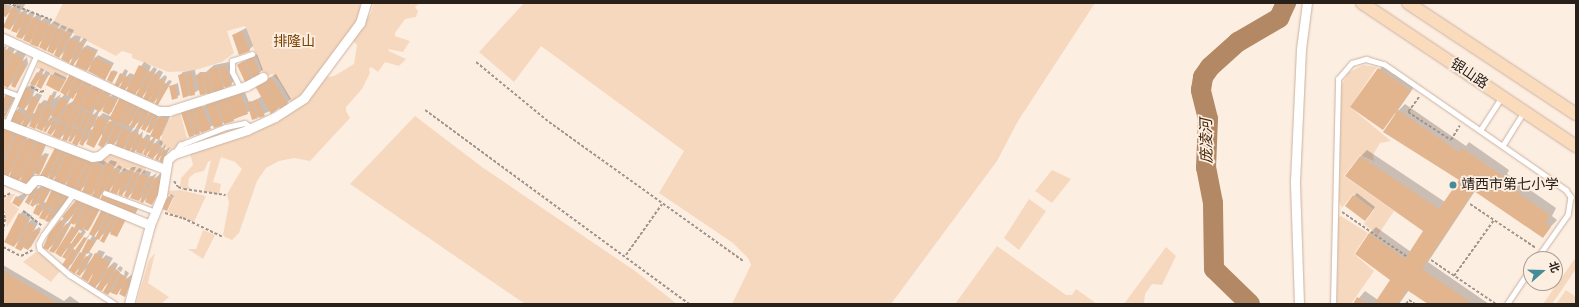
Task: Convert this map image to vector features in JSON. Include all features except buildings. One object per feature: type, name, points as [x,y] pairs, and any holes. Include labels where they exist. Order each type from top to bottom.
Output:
[{"type":"main road","name":"银山路","points":[[1362,3],[1576,146]]},
{"type":"main road","name":"银山路","points":[[1408,3],[1576,114]]},
{"type":"street","points":[[129,304],[150,225],[162,196],[164,172],[168,159],[174,154],[252,128],[293,106],[308,92],[360,23],[366,3]]},
{"type":"street","points":[[1299,304],[1295,181],[1301,49],[1307,3]]},
{"type":"street","points":[[3,38],[38,52],[159,111],[170,111],[240,88],[263,77]]},
{"type":"street","points":[[4,123],[92,157],[99,156],[107,148],[164,172]]},
{"type":"street","points":[[3,179],[27,189],[35,180],[41,180],[150,225]]},
{"type":"lane","points":[[4,123],[38,52]]},
{"type":"lane","points":[[240,88],[232,72],[232,61],[252,54]]},
{"type":"lane","points":[[1332,304],[1337,86],[1341,74],[1352,63],[1366,59],[1374,60],[1465,118],[1566,190],[1571,197],[1568,215],[1543,251]]},
{"type":"lane","points":[[3,91],[16,96]]},
{"type":"lane","points":[[1481,129],[1502,96]]},
{"type":"lane","points":[[1503,145],[1524,111]]},
{"type":"lane","points":[[105,193],[156,212]]},
{"type":"lane","points":[[74,194],[39,244],[40,249],[70,275],[115,304]]},
{"type":"lane","points":[[1508,304],[1523,281]]},
{"type":"path","points":[[8,3],[52,20]]},
{"type":"path","points":[[476,62],[549,122],[743,261]]},
{"type":"path","points":[[22,83],[42,92],[46,90]]},
{"type":"path","points":[[1423,91],[1408,112],[1450,140],[1465,118]]},
{"type":"path","points":[[425,110],[626,255],[689,304]]},
{"type":"path","points":[[164,172],[181,188],[226,196]]},
{"type":"path","points":[[626,255],[662,204]]},
{"type":"path","points":[[1470,204],[1540,251]]},
{"type":"path","points":[[3,210],[5,219],[3,231]]},
{"type":"path","points":[[1335,210],[1345,214],[1406,256]]},
{"type":"path","points":[[22,211],[41,226],[49,228]]},
{"type":"path","points":[[156,212],[183,218],[223,237]]},
{"type":"path","points":[[1454,276],[1494,220]]},
{"type":"path","points":[[3,247],[21,256],[39,244]]},
{"type":"path","points":[[1432,260],[1496,304]]},
{"type":"path","points":[[1406,304],[1409,300],[1415,304]]},
{"type":"green space","name":"排隆山","points":[[63,3],[360,3],[360,11],[359,18],[304,93],[291,102],[279,81],[272,74],[267,76],[262,71],[245,26],[227,31],[234,53],[222,62],[192,71],[168,72],[132,58],[132,54],[122,51],[116,56],[53,23]]},
{"type":"green space","points":[[374,3],[420,3],[415,7],[418,11],[416,17],[405,19],[395,33],[395,36],[410,41],[403,52],[388,49],[389,51],[406,59],[399,66],[385,62],[378,72],[371,67],[369,69],[370,73],[362,89],[346,107],[346,111],[350,118],[310,161],[294,158],[279,161],[266,168],[257,181],[239,233],[232,240],[225,237],[223,235],[229,203],[227,194],[242,169],[235,162],[221,157],[213,182],[221,184],[219,195],[204,191],[211,160],[208,162],[204,171],[195,173],[189,178],[188,186],[192,190],[180,187],[181,178],[193,165],[190,153],[237,138],[286,116],[299,106],[326,73],[328,77],[334,76],[354,64],[357,45],[352,40],[371,13]]},
{"type":"green space","points":[[524,3],[1095,3],[1018,121],[997,161],[891,304],[732,304],[751,265],[748,258],[733,243],[659,193],[684,151],[541,46],[514,82],[479,52]]},
{"type":"green space","points":[[40,59],[69,73],[65,79],[36,68]]},
{"type":"green space","points":[[1363,65],[1377,67],[1350,107],[1391,141],[1380,143],[1373,155],[1374,161],[1360,155],[1344,176],[1394,211],[1378,235],[1364,224],[1374,210],[1353,194],[1342,208],[1339,201],[1341,86],[1348,73]]},
{"type":"green space","points":[[180,112],[187,138],[170,151],[159,144],[168,120]]},
{"type":"green space","points":[[415,116],[482,167],[635,271],[677,304],[525,304],[350,184]]},
{"type":"green space","points":[[106,149],[146,165],[145,174],[127,168],[125,172],[106,161],[104,165],[95,161]]},
{"type":"green space","points":[[1052,170],[1071,179],[1052,203],[1035,191]]},
{"type":"green space","points":[[180,190],[206,196],[194,222],[167,212],[174,197],[167,194],[167,191]]},
{"type":"green space","points":[[9,194],[15,194],[10,202],[19,209],[7,227],[3,201]]},
{"type":"green space","points":[[1029,199],[1046,211],[1019,250],[1004,238]]},
{"type":"green space","points":[[1341,216],[1368,233],[1354,254],[1374,271],[1351,304],[1337,304],[1338,217]]},
{"type":"green space","points":[[203,230],[215,235],[203,259],[188,249],[196,249]]},
{"type":"green space","points":[[997,246],[1066,295],[1072,295],[1076,289],[1097,304],[955,304]]},
{"type":"green space","points":[[1166,247],[1176,256],[1162,285],[1152,284],[1145,294],[1144,304],[1124,304]]},
{"type":"green space","points":[[36,252],[41,254],[60,271],[51,282],[23,262]]},
{"type":"green space","points":[[155,253],[148,283],[169,297],[161,304],[136,304],[149,260]]},
{"type":"green space","points":[[1576,257],[1576,269],[1563,288],[1563,276]]},
{"type":"green space","points":[[1566,290],[1576,297],[1576,304],[1556,304]]},
{"type":"green space","points":[[1552,291],[1561,291],[1552,304],[1543,304]]},
{"type":"waterway","name":"庞凌河","points":[[1250,304],[1214,269],[1213,203],[1206,168],[1208,119],[1201,90],[1203,77],[1210,67],[1238,42],[1279,18],[1286,3]]},
{"type":"place","name":"靖西市第七小学","points":[[1453,185]]}]
